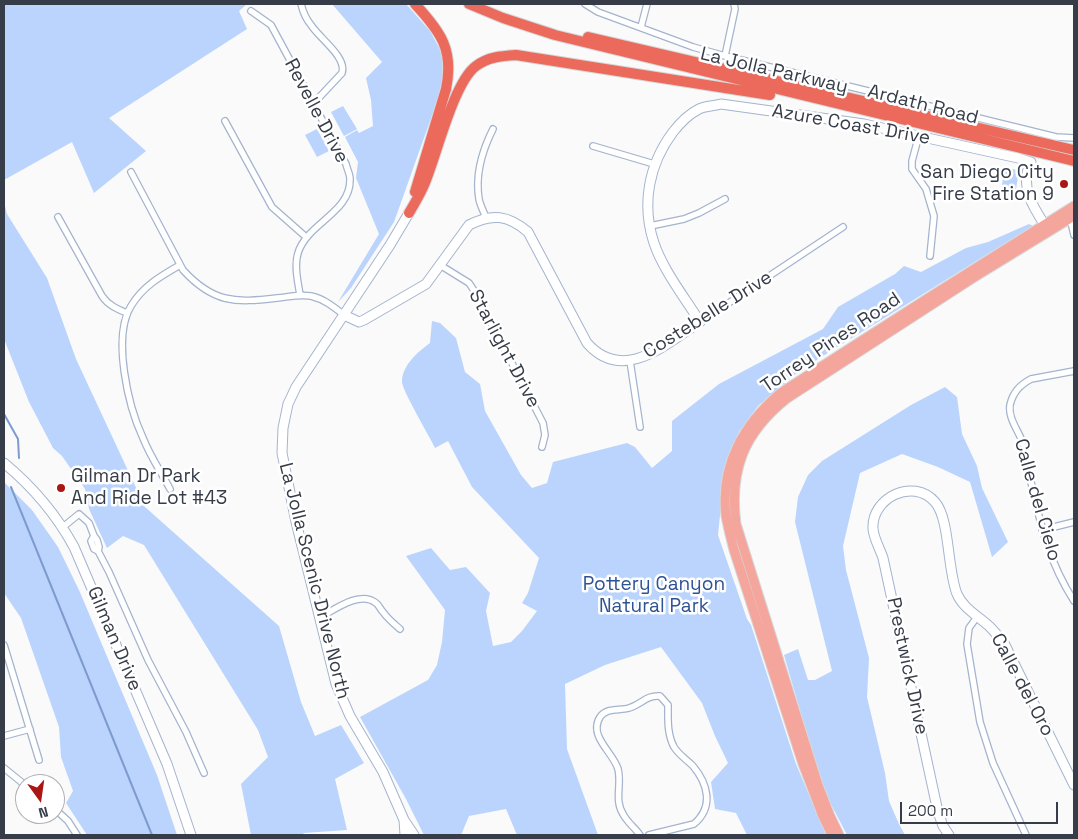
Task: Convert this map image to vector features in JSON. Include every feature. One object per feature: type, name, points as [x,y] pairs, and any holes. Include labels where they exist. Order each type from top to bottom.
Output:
[{"type":"highway","points":[[409,213],[446,89],[449,73],[446,46],[440,35],[415,4]]},
{"type":"highway","name":"La Jolla Parkway","points":[[469,4],[555,36],[1074,161]]},
{"type":"highway","name":"La Jolla Parkway","points":[[485,4],[565,31],[1074,150]]},
{"type":"highway","points":[[409,213],[424,185],[439,139],[464,80],[474,67],[493,57],[516,55],[860,109]]},
{"type":"highway","points":[[1005,133],[1024,135],[1033,131]]},
{"type":"main road","name":"Torrey Pines Road","points":[[839,835],[818,785],[736,524],[734,504],[740,460],[755,430],[786,399],[976,276],[1046,228],[1074,206]]},
{"type":"main road","name":"Torrey Pines Road","points":[[832,835],[803,764],[734,550],[725,502],[727,476],[732,456],[740,438],[751,423],[782,392],[932,294],[1046,228],[1072,217]]},
{"type":"street","points":[[301,4],[303,13],[311,26],[341,60],[344,68],[342,74],[313,104]]},
{"type":"street","name":"Ardath Road","points":[[584,4],[598,12],[693,47],[725,56],[1056,137],[1074,138]]},
{"type":"street","points":[[641,27],[647,4]]},
{"type":"street","points":[[725,56],[736,9],[734,4]]},
{"type":"street","name":"Revelle Drive","points":[[251,11],[271,25],[346,164],[350,178],[346,200],[306,237],[297,254],[296,270],[300,295]]},
{"type":"street","name":"Azure Coast Drive","points":[[654,164],[666,142],[678,126],[698,109],[721,104],[864,124],[1004,154],[1031,162],[1026,188],[1030,200],[1046,228]]},
{"type":"street","points":[[225,121],[272,207],[306,237]]},
{"type":"street","points":[[131,172],[180,265],[193,281],[206,291],[227,300],[250,302],[300,295],[318,298],[330,304],[344,315],[360,322],[422,288],[469,225],[486,218],[479,200],[478,188],[480,166],[493,129]]},
{"type":"street","points":[[919,135],[912,161],[912,169],[926,189],[934,216],[930,256]]},
{"type":"street","points":[[593,146],[654,164],[649,183],[648,211],[654,243],[662,261],[700,322]]},
{"type":"street","points":[[650,226],[684,219],[725,200]]},
{"type":"street","name":"La Jolla Scenic Drive North","points":[[409,213],[402,227],[296,387],[288,404],[283,428],[282,453],[319,618],[341,698],[383,772],[404,820],[414,835]]},
{"type":"street","points":[[58,217],[102,296],[117,309],[128,313]]},
{"type":"street","name":"Costebelle Drive","points":[[486,218],[501,217],[519,224],[528,232],[587,343],[604,358],[615,361],[630,361],[646,357],[843,227]]},
{"type":"street","points":[[1072,217],[1074,235]]},
{"type":"street","points":[[170,489],[142,438],[131,407],[123,373],[122,355],[125,318],[141,292],[157,278],[180,265]]},
{"type":"street","name":"Starlight Drive","points":[[440,265],[469,283],[475,292],[543,422],[545,435],[542,447]]},
{"type":"street","points":[[630,361],[640,427]]},
{"type":"street","name":"Calle del Cielo","points":[[1074,371],[1031,380],[1016,391],[1010,406],[1012,420],[1022,442],[1042,530],[1051,560],[1074,601]]},
{"type":"street","name":"Gilman Drive","points":[[4,463],[26,481],[39,495],[62,527],[86,573],[167,764],[190,835]]},
{"type":"street","name":"Calle del Oro","points":[[886,500],[897,493],[914,491],[934,501],[942,512],[952,578],[958,596],[1004,643],[1074,785]]},
{"type":"street","name":"Prestwick Drive","points":[[886,500],[878,509],[873,530],[884,558],[938,812],[949,835]]},
{"type":"street","points":[[62,527],[80,514],[88,523],[94,536],[91,541],[94,548],[118,590],[148,660],[186,732],[204,773]]},
{"type":"street","points":[[1042,530],[1074,522]]},
{"type":"street","points":[[319,618],[352,600],[360,598],[370,599],[376,603],[390,621],[400,628]]},
{"type":"street","points":[[977,617],[969,628],[967,644],[980,722],[993,763],[1026,835]]},
{"type":"street","points":[[4,645],[39,760]]},
{"type":"street","points":[[640,835],[622,814],[618,801],[620,782],[618,769],[599,737],[597,726],[600,717],[607,711],[628,708],[651,696],[660,696],[668,705],[668,727],[673,745],[679,754],[692,765],[703,781],[708,797],[706,809],[700,819],[687,827],[649,835]]},
{"type":"street","points":[[4,736],[30,728]]},
{"type":"street","points":[[4,768],[15,777]]},
{"type":"street","points":[[65,818],[77,835]]},
{"type":"street","name":"La Jolla Scenic Drive North","points":[[404,820],[405,835]]},
{"type":"green space","points":[[4,4],[247,4],[239,11],[247,29],[109,118],[146,151],[94,193],[72,142],[4,180]]},
{"type":"green space","points":[[332,4],[406,4],[430,31],[444,57],[445,79],[394,222],[351,288],[338,302],[379,234],[356,178],[358,162],[345,137],[357,130],[359,133],[373,126],[371,100],[366,78],[382,62]]},
{"type":"green space","points":[[343,106],[357,129],[344,136],[331,112]]},
{"type":"green space","points":[[317,129],[329,151],[317,157],[305,135]]},
{"type":"green space","points":[[1004,168],[1019,170],[1015,196],[1001,194]]},
{"type":"green space","points":[[4,202],[7,214],[47,278],[76,359],[145,507],[279,626],[301,702],[315,736],[341,725],[364,763],[335,779],[347,830],[304,833],[302,835],[251,835],[241,784],[268,757],[258,730],[144,545],[123,536],[107,548],[89,509],[85,489],[62,456],[53,448],[29,402],[4,339]]},
{"type":"green space","name":"Pottery Canyon Natural Park","points":[[1029,224],[1033,226],[802,369],[758,406],[739,432],[725,466],[718,535],[747,619],[751,625],[796,764],[826,835],[747,835],[736,813],[715,809],[711,782],[728,763],[702,703],[661,647],[605,665],[565,684],[567,749],[598,835],[517,835],[506,809],[469,816],[461,835],[424,835],[360,717],[428,680],[437,665],[442,642],[445,610],[406,556],[431,548],[450,570],[466,567],[490,593],[486,611],[493,646],[511,642],[537,611],[522,603],[528,593],[539,558],[472,487],[448,441],[435,448],[406,394],[402,382],[405,370],[416,355],[430,343],[432,321],[440,323],[456,338],[465,372],[480,384],[485,411],[521,475],[532,488],[547,483],[553,462],[627,443],[635,447],[652,468],[672,451],[672,421],[719,384],[823,329],[838,307],[895,274],[904,266],[921,272],[966,248],[988,242]]},
{"type":"green space","points":[[945,387],[957,397],[962,434],[977,466],[982,488],[1008,542],[992,557],[970,482],[938,467],[902,454],[860,473],[843,546],[846,570],[869,658],[867,697],[885,773],[889,801],[905,835],[847,835],[822,787],[784,655],[798,649],[808,680],[815,680],[832,671],[795,522],[798,497],[808,475],[822,461],[911,405]]},
{"type":"green space","points":[[4,482],[32,510],[58,547],[79,590],[157,775],[177,835],[87,835],[66,803],[73,791],[61,757],[59,727],[21,618],[4,593]]},
{"type":"waterway","points":[[4,414],[18,439],[19,458]]},
{"type":"waterway","points":[[11,487],[152,835]]},
{"type":"place","name":"San Diego City Fire Station 9","points":[[1064,184]]},
{"type":"place","name":"Gilman Dr Park And Ride Lot #43","points":[[61,488]]}]
